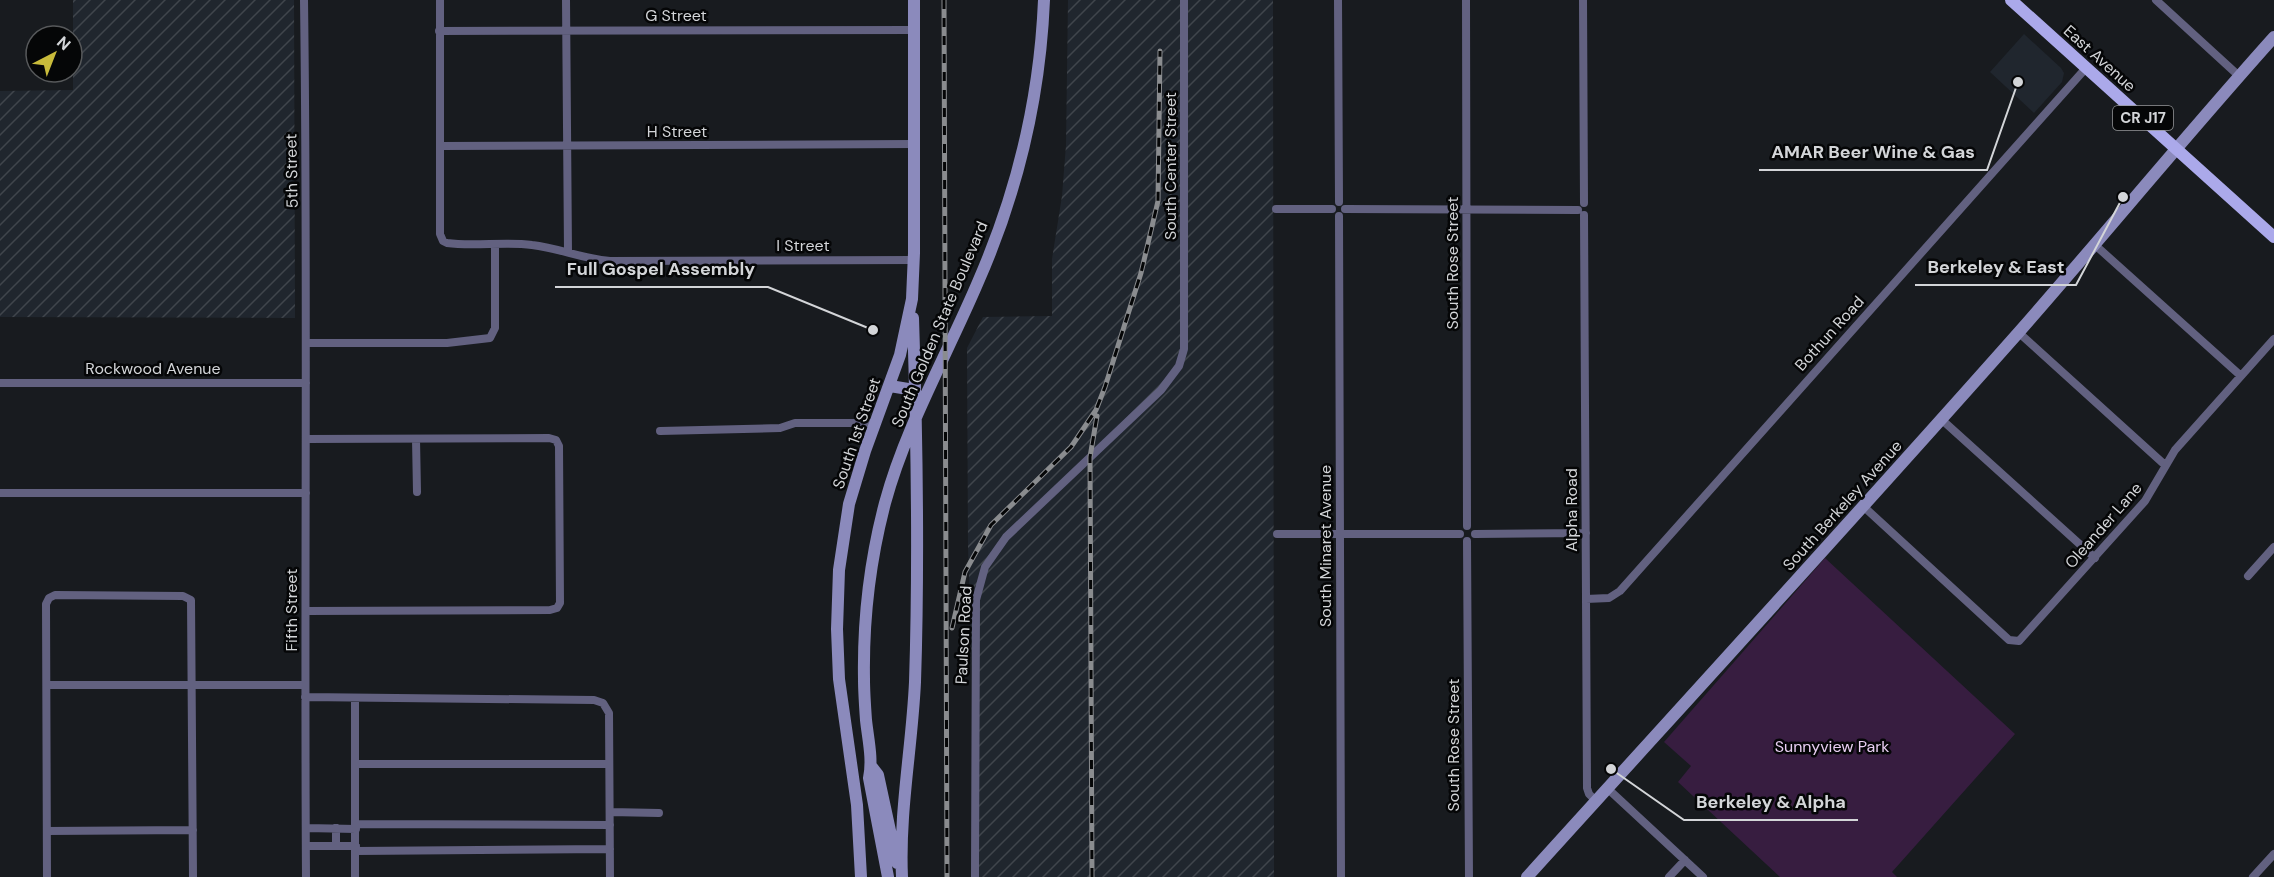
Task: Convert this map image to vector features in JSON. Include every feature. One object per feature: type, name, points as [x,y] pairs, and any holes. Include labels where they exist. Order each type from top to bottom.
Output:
[{"type":"main road","name":"East Avenue","points":[[2011,0],[2274,237]]},
{"type":"street","name":"5th Street","points":[[304,0],[307,343]]},
{"type":"street","points":[[440,0],[440,146]]},
{"type":"street","points":[[566,0],[569,146],[568,252]]},
{"type":"street","name":"South 1st Street","points":[[861,877],[857,805],[841,703],[837,599],[840,553],[849,504],[903,343],[913,289],[914,0]]},
{"type":"street","name":"South Golden State Boulevard","points":[[872,766],[866,720],[864,675],[868,590],[885,502],[899,460],[990,253],[1016,173],[1031,114],[1039,67],[1044,0]]},
{"type":"street","name":"South Center Street","points":[[1184,0],[1186,332]]},
{"type":"street","points":[[1338,0],[1339,202],[1344,205],[1339,211]]},
{"type":"street","name":"South Rose Street","points":[[1466,0],[1467,526]]},
{"type":"street","name":"Alpha Road","points":[[1583,0],[1582,209],[1587,788],[1596,801]]},
{"type":"street","points":[[2156,0],[2239,76]]},
{"type":"street","name":"G Street","points":[[439,31],[913,30]]},
{"type":"street","name":"South Berkeley Avenue","points":[[1527,877],[1941,419],[2274,37]]},
{"type":"street","name":"Bothun Road","points":[[1586,599],[1606,599],[1618,593],[2086,68]]},
{"type":"street","name":"H Street","points":[[440,146],[914,144]]},
{"type":"street","name":"I Street","points":[[440,146],[440,234],[443,241],[451,244],[532,245],[586,258],[610,261],[914,260]]},
{"type":"street","points":[[1276,208],[1339,211],[1582,209]]},
{"type":"street","name":"South Minaret Avenue","points":[[1339,211],[1341,877]]},
{"type":"street","points":[[307,343],[447,343],[486,339],[493,335],[495,328],[495,244]]},
{"type":"street","points":[[2095,245],[2241,376]]},
{"type":"street","points":[[901,877],[915,661],[913,289]]},
{"type":"street","name":"Paulson Road","points":[[975,877],[976,620],[977,594],[982,573],[1006,537],[1168,382],[1182,358],[1186,332]]},
{"type":"street","points":[[2018,332],[2165,465]]},
{"type":"street","name":"Oleander Lane","points":[[1863,506],[2009,640],[2016,642],[2022,639],[2148,497],[2165,465],[2184,439],[2274,339]]},
{"type":"street","name":"Fifth Street","points":[[306,877],[307,343]]},
{"type":"street","name":"Rockwood Avenue","points":[[0,383],[306,383]]},
{"type":"street","points":[[890,386],[908,389],[915,398]]},
{"type":"street","points":[[1941,419],[2095,558]]},
{"type":"street","points":[[660,431],[780,428],[795,423],[876,423]]},
{"type":"street","points":[[306,439],[549,438],[556,440],[559,446],[560,603],[557,608],[550,610],[306,610]]},
{"type":"street","points":[[416,439],[417,492]]},
{"type":"street","points":[[0,493],[306,493]]},
{"type":"street","points":[[1460,534],[1467,526],[1473,529],[1475,534]]},
{"type":"street","points":[[1475,534],[1586,533]]},
{"type":"street","points":[[1276,534],[1460,534]]},
{"type":"street","points":[[1460,534],[1461,538],[1467,541],[1475,534]]},
{"type":"street","name":"South Rose Street","points":[[1467,541],[1469,877]]},
{"type":"street","points":[[2248,576],[2274,547]]},
{"type":"street","points":[[47,877],[46,604],[49,598],[55,595],[183,596],[189,598],[192,603],[193,877]]},
{"type":"street","points":[[47,685],[305,685]]},
{"type":"street","points":[[305,698],[594,700],[603,702],[609,713],[610,877]]},
{"type":"street","points":[[355,698],[355,877]]},
{"type":"street","points":[[356,764],[609,764]]},
{"type":"street","points":[[872,766],[878,775],[901,877]]},
{"type":"street","points":[[872,766],[868,778],[888,877]]},
{"type":"street","points":[[1607,788],[1703,877]]},
{"type":"street","points":[[609,812],[659,813]]},
{"type":"street","points":[[306,828],[610,825]]},
{"type":"street","points":[[336,828],[336,846]]},
{"type":"street","points":[[47,831],[193,830]]},
{"type":"street","points":[[306,846],[610,849]]},
{"type":"street","points":[[2253,877],[2274,854]]},
{"type":"street","points":[[1669,877],[1684,860]]},
{"type":"shaded area","points":[[73,0],[294,0],[295,318],[0,317],[0,91],[73,90],[73,84],[84,84],[84,24],[73,24]]},
{"type":"shaded area","points":[[1068,0],[1273,0],[1274,877],[979,877],[968,547],[967,348],[983,317],[1052,316],[1052,259],[1062,196],[1066,145]]},
{"type":"shaded area","points":[[2024,34],[2064,73],[2062,82],[2034,113],[1990,72]]},
{"type":"green space","name":"Sunnyview Park","points":[[1825,558],[2015,734],[1892,872],[1897,877],[1780,877],[1678,782],[1691,766],[1664,742]]},
{"type":"railway","points":[[944,0],[947,877]]},
{"type":"railway","points":[[952,628],[965,572],[991,525],[1071,447],[1096,410],[1105,387],[1141,273],[1158,201],[1160,51]]},
{"type":"railway","points":[[1092,877],[1090,457],[1097,416]]},
{"type":"place","name":"AMAR Beer Wine & Gas","points":[[2018,82]]},
{"type":"place","name":"Berkeley & East","points":[[2123,197]]},
{"type":"place","name":"Full Gospel Assembly","points":[[873,330]]},
{"type":"place","name":"Berkeley & Alpha","points":[[1611,769]]}]
